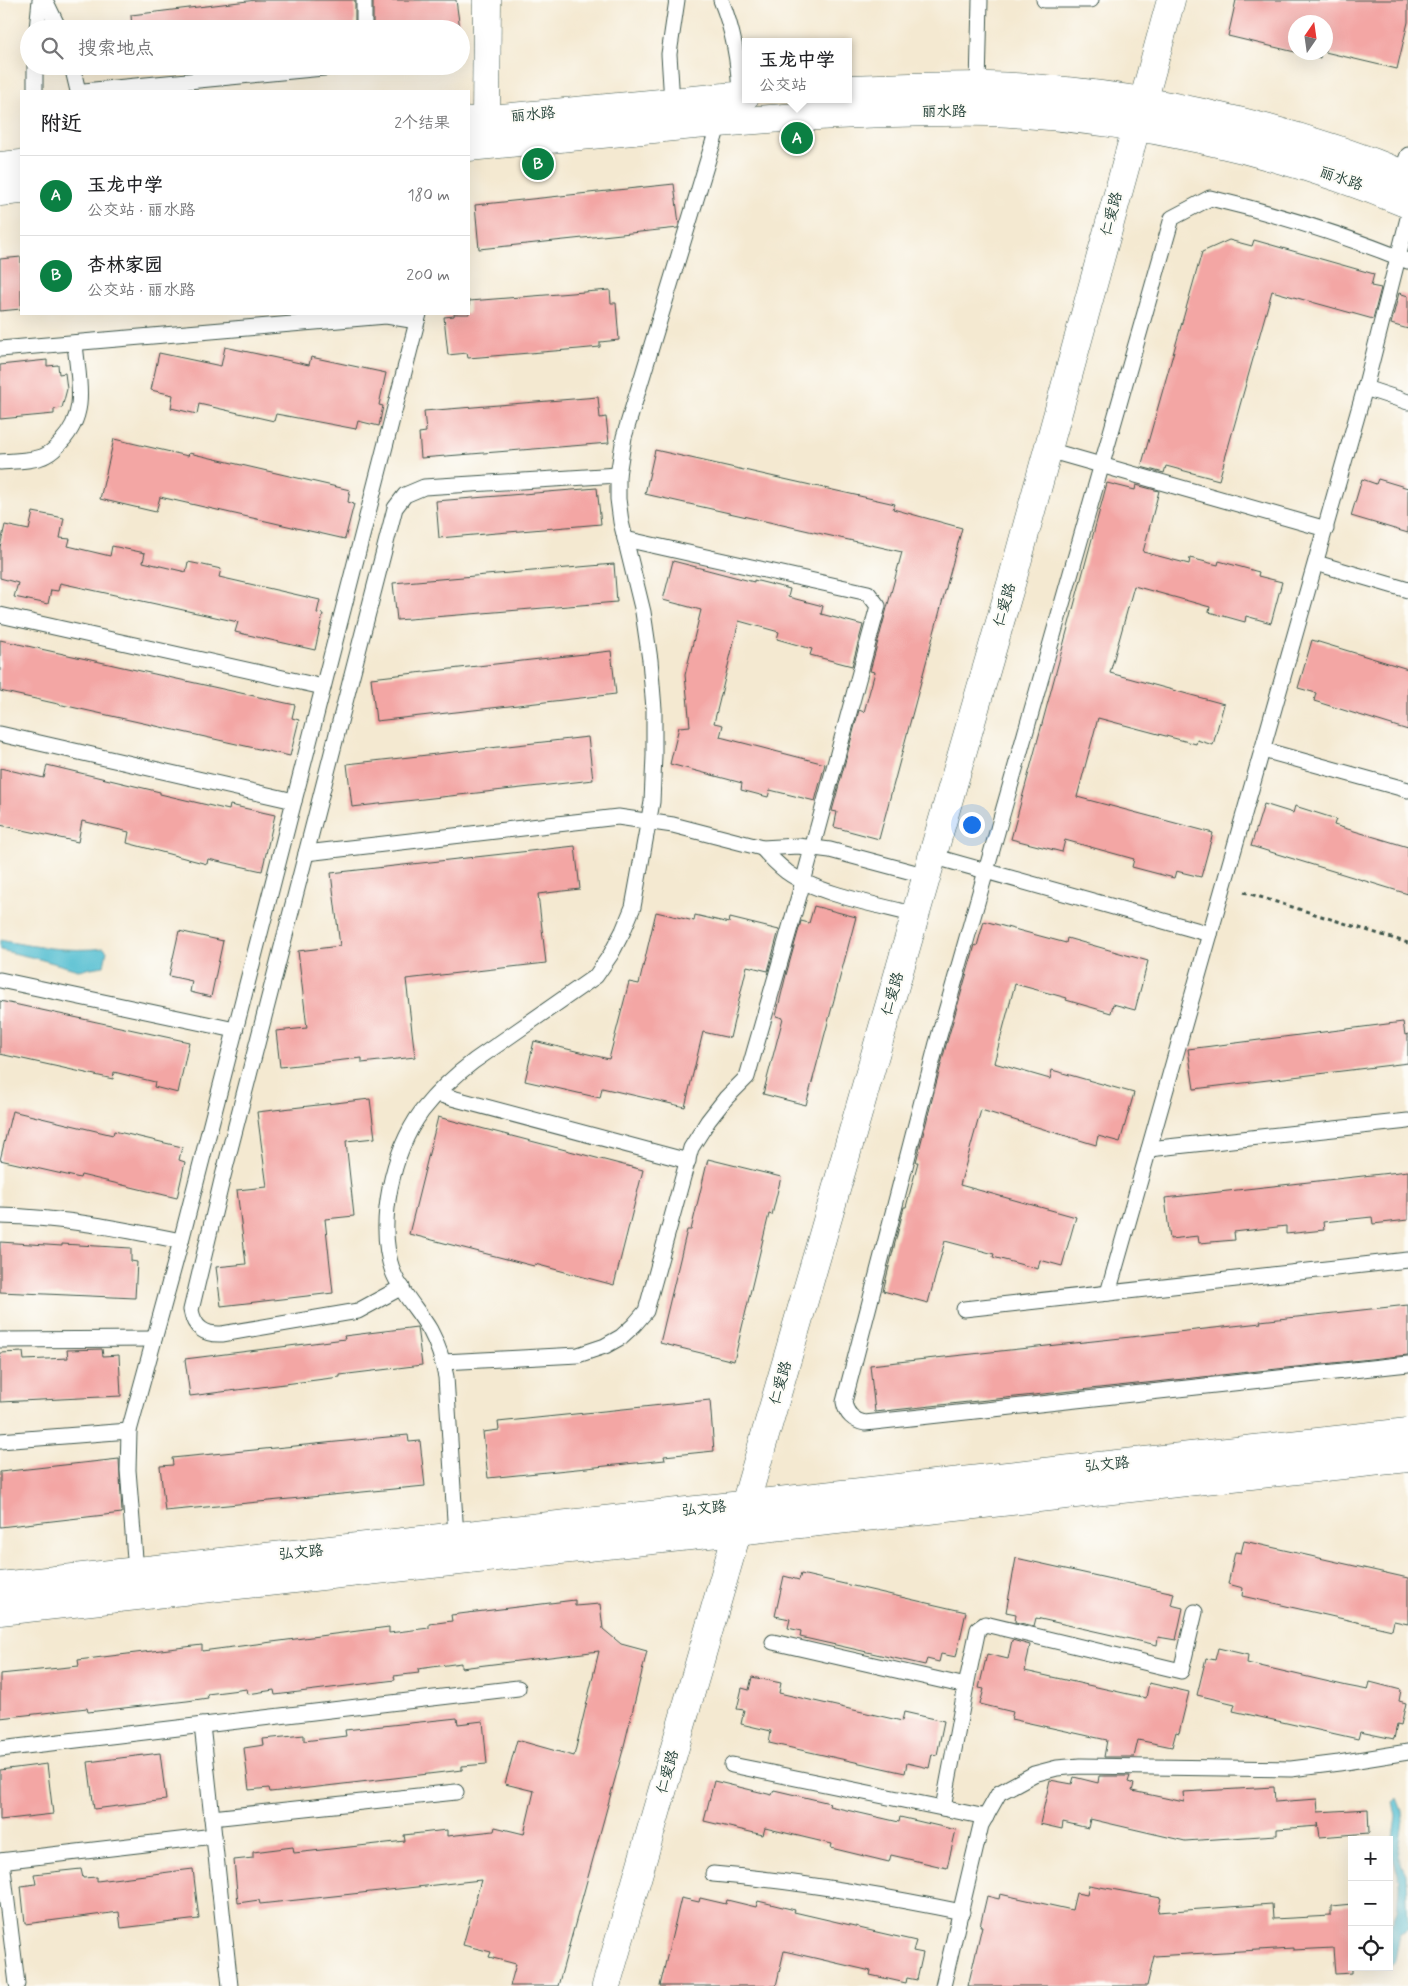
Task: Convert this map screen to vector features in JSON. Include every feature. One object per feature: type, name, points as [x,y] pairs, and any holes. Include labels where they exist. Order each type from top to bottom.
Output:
[{"type":"street","points":[[477,120],[487,0]]},
{"type":"street","name":"仁爱路","points":[[606,1986],[930,866],[1048,450],[1171,0]]},
{"type":"street","name":"丽水路","points":[[852,89],[978,86],[1042,90],[1139,115],[1214,142],[1333,176],[1408,204]]},
{"type":"street","name":"丽水路","points":[[477,120],[742,95]]},
{"type":"street","name":"丽水路","points":[[470,147],[790,117],[937,111],[1040,115],[1139,115],[1220,117],[1281,132],[1406,168]]},
{"type":"street","points":[[0,166],[20,164]]},
{"type":"street","points":[[0,192],[20,190]]},
{"type":"street","name":"弘文路","points":[[0,1586],[1408,1432]]},
{"type":"street","name":"弘文路","points":[[0,1611],[1408,1458]]},
{"type":"lane","points":[[38,20],[40,0]]},
{"type":"lane","points":[[45,0],[55,20]]},
{"type":"lane","points":[[364,0],[364,20]]},
{"type":"lane","points":[[672,102],[668,54],[676,0]]},
{"type":"lane","points":[[721,0],[731,24],[742,88]]},
{"type":"lane","points":[[978,86],[980,0]]},
{"type":"lane","points":[[1044,0],[1091,0]]},
{"type":"lane","points":[[35,75],[35,90]]},
{"type":"lane","points":[[74,75],[78,90]]},
{"type":"lane","points":[[94,90],[250,75]]},
{"type":"lane","points":[[456,1536],[446,1377],[443,1362],[429,1329],[416,1312],[394,1273],[387,1240],[388,1204],[398,1160],[408,1136],[421,1113],[454,1076],[596,976],[624,931],[633,907],[652,802],[654,709],[650,660],[643,612],[625,539],[618,499],[618,475],[627,428],[718,123]]},
{"type":"lane","points":[[1403,259],[1323,229],[1267,212],[1210,198],[1172,218],[937,1043],[844,1395],[845,1409],[849,1415],[859,1422],[865,1423],[1408,1364]]},
{"type":"lane","points":[[1108,1294],[1403,259],[1408,218]]},
{"type":"lane","points":[[0,349],[386,316],[418,318],[181,1241],[129,1431],[128,1470],[136,1571]]},
{"type":"lane","points":[[0,462],[45,456],[70,433],[80,406],[75,343]]},
{"type":"lane","points":[[1365,388],[1408,402]]},
{"type":"lane","points":[[1048,450],[1326,529]]},
{"type":"lane","points":[[402,1287],[358,1311],[222,1334],[204,1332],[192,1318],[191,1310],[222,1180],[395,508],[405,495],[424,487],[618,475]]},
{"type":"lane","points":[[443,1362],[578,1355],[605,1346],[621,1337],[646,1311],[691,1148],[708,1121],[726,1098],[747,1077],[813,847],[878,606],[868,593],[625,539]]},
{"type":"lane","points":[[1316,563],[1408,590]]},
{"type":"lane","points":[[0,614],[323,687]]},
{"type":"lane","points":[[0,734],[294,801]]},
{"type":"lane","points":[[1263,750],[1408,790]]},
{"type":"lane","points":[[306,853],[618,817],[673,825],[762,848],[813,847],[930,866],[986,872],[1210,934]]},
{"type":"lane","points":[[762,848],[774,862],[803,882],[916,915]]},
{"type":"lane","points":[[0,980],[235,1030]]},
{"type":"lane","points":[[437,1094],[688,1161]]},
{"type":"lane","points":[[1149,1150],[1408,1120]]},
{"type":"lane","points":[[0,1216],[73,1222],[181,1241]]},
{"type":"lane","points":[[964,1309],[1408,1260]]},
{"type":"lane","points":[[0,1340],[154,1339]]},
{"type":"lane","points":[[0,1441],[129,1431]]},
{"type":"lane","points":[[943,1808],[978,1629],[985,1624],[1181,1670],[1195,1612]]},
{"type":"lane","points":[[773,1642],[966,1686]]},
{"type":"lane","points":[[0,1749],[518,1688]]},
{"type":"lane","points":[[202,1725],[230,1986]]},
{"type":"lane","points":[[943,1986],[981,1825],[999,1793],[1034,1774],[1057,1768],[1080,1766],[1291,1769],[1408,1752]]},
{"type":"lane","points":[[732,1765],[986,1817]]},
{"type":"lane","points":[[212,1818],[456,1792]]},
{"type":"lane","points":[[17,1984],[1,1861],[214,1836]]},
{"type":"lane","points":[[713,1874],[769,1879],[842,1889],[962,1912]]},
{"type":"path","points":[[1224,886],[1408,943]]},
{"type":"water","points":[[0,940],[52,948],[104,948],[107,951],[104,966],[78,970],[0,950]]},
{"type":"water","points":[[1397,1798],[1402,1811],[1403,1821],[1398,1857],[1406,1874],[1408,1929],[1400,1934],[1393,1962],[1393,1920],[1397,1910],[1399,1887],[1398,1874],[1393,1858],[1396,1817],[1393,1801]]},
{"type":"building","points":[[256,0],[355,0],[355,20],[131,20],[131,15]]},
{"type":"building","points":[[373,0],[456,0],[459,20],[373,20]]},
{"type":"building","points":[[1236,0],[1408,0],[1408,22],[1397,69],[1333,54],[1333,15],[1288,15],[1288,50],[1228,36]]},
{"type":"building","points":[[674,184],[678,228],[479,249],[475,205]]},
{"type":"building","points":[[1229,240],[1252,246],[1254,240],[1374,274],[1371,286],[1381,288],[1373,319],[1272,291],[1219,480],[1166,466],[1164,473],[1141,467],[1202,252]]},
{"type":"building","points":[[20,257],[20,309],[0,311],[0,259]]},
{"type":"building","points":[[610,290],[611,303],[616,303],[619,340],[600,342],[600,347],[579,349],[468,358],[467,353],[448,355],[444,317],[470,315],[470,301]]},
{"type":"building","points":[[1399,293],[1408,296],[1408,329],[1391,324]]},
{"type":"building","points":[[225,347],[309,365],[311,357],[386,373],[379,405],[383,406],[379,426],[358,421],[356,429],[276,414],[274,421],[199,404],[197,414],[171,408],[173,395],[151,390],[159,353],[221,366]]},
{"type":"building","points":[[47,360],[47,366],[58,365],[59,374],[65,373],[67,389],[62,408],[54,409],[54,414],[0,419],[0,365]]},
{"type":"building","points":[[598,397],[600,418],[606,417],[609,443],[421,458],[419,433],[426,432],[424,411]]},
{"type":"building","points":[[114,439],[188,456],[189,453],[350,490],[348,502],[354,504],[345,539],[160,497],[156,512],[100,499]]},
{"type":"building","points":[[655,450],[895,504],[893,509],[962,528],[879,839],[834,827],[837,812],[832,811],[859,710],[864,712],[875,672],[870,671],[902,552],[645,494]]},
{"type":"building","points":[[1362,479],[1376,484],[1378,479],[1408,488],[1408,533],[1351,516]]},
{"type":"building","points":[[1107,483],[1135,490],[1136,485],[1159,491],[1143,552],[1189,564],[1190,558],[1218,565],[1219,561],[1259,572],[1258,576],[1282,582],[1271,623],[1246,616],[1245,622],[1209,612],[1210,607],[1134,586],[1110,673],[1224,704],[1213,745],[1197,740],[1196,744],[1098,718],[1077,797],[1213,833],[1201,877],[1176,871],[1174,878],[1132,867],[1134,859],[1065,840],[1062,852],[1011,839]]},
{"type":"building","points":[[597,488],[601,524],[439,538],[436,501]]},
{"type":"building","points":[[33,512],[64,518],[60,538],[70,539],[68,546],[110,556],[112,546],[145,553],[143,562],[186,572],[188,562],[203,565],[221,569],[219,577],[320,600],[317,613],[323,614],[315,650],[235,632],[238,622],[60,583],[58,591],[51,590],[48,604],[14,597],[18,583],[0,578],[0,547],[5,525],[29,530]]},
{"type":"building","points":[[673,561],[754,582],[754,580],[790,589],[788,597],[823,606],[821,614],[863,625],[852,666],[810,655],[812,649],[777,639],[779,632],[739,621],[714,723],[723,725],[720,737],[825,764],[815,801],[770,790],[768,797],[741,790],[742,783],[670,764],[679,727],[690,726],[685,675],[701,610],[663,600]]},
{"type":"building","points":[[614,564],[617,602],[397,620],[393,583]]},
{"type":"building","points":[[0,640],[295,705],[292,718],[299,720],[290,756],[0,691]]},
{"type":"building","points":[[1312,640],[1408,669],[1408,730],[1314,701],[1316,693],[1298,688]]},
{"type":"building","points":[[611,651],[616,694],[376,721],[371,678]]},
{"type":"building","points":[[588,737],[593,780],[352,807],[347,764]]},
{"type":"building","points":[[47,765],[229,810],[230,805],[275,815],[262,871],[208,859],[207,864],[127,843],[129,832],[82,821],[78,842],[0,825],[0,768],[44,778]]},
{"type":"building","points":[[1264,804],[1293,813],[1295,806],[1336,819],[1334,825],[1408,847],[1408,894],[1251,846]]},
{"type":"building","points":[[575,846],[580,889],[538,894],[546,963],[406,979],[415,1057],[362,1063],[362,1058],[280,1067],[276,1031],[307,1028],[298,951],[340,946],[331,873]]},
{"type":"building","points":[[814,906],[856,917],[806,1105],[763,1094],[783,1018],[776,1016],[786,975],[801,921],[809,923]]},
{"type":"building","points":[[656,912],[694,921],[695,915],[729,923],[730,918],[779,930],[768,971],[747,966],[730,1038],[703,1032],[685,1107],[602,1088],[600,1098],[525,1081],[534,1041],[609,1059],[629,982],[639,984]]},
{"type":"building","points":[[984,921],[1066,943],[1067,938],[1148,961],[1135,1010],[1113,1004],[1111,1013],[1066,1000],[1067,998],[1015,984],[994,1063],[1050,1079],[1052,1070],[1134,1093],[1120,1142],[1098,1136],[1096,1145],[981,1110],[960,1185],[1076,1217],[1062,1266],[1040,1260],[1038,1269],[993,1257],[994,1254],[945,1241],[928,1303],[883,1291],[904,1207],[906,1207],[918,1162],[916,1162],[946,1045],[975,945],[977,946]]},
{"type":"building","points":[[179,931],[223,941],[211,997],[190,992],[192,981],[169,976]]},
{"type":"building","points":[[0,1001],[189,1042],[178,1093],[154,1087],[155,1082],[114,1072],[113,1079],[0,1054]]},
{"type":"building","points":[[1403,1022],[1405,1035],[1408,1034],[1408,1063],[1194,1089],[1188,1049]]},
{"type":"building","points":[[370,1099],[375,1138],[346,1141],[354,1216],[325,1219],[333,1293],[221,1306],[216,1267],[246,1264],[237,1190],[267,1187],[257,1112]]},
{"type":"building","points":[[12,1111],[113,1135],[114,1131],[182,1147],[179,1160],[185,1162],[177,1198],[81,1175],[80,1178],[0,1160]]},
{"type":"building","points":[[438,1117],[643,1170],[614,1285],[409,1234]]},
{"type":"building","points":[[708,1159],[781,1177],[772,1215],[769,1214],[734,1361],[660,1343],[687,1230],[691,1230]]},
{"type":"building","points":[[1408,1171],[1408,1220],[1373,1224],[1372,1217],[1323,1222],[1324,1230],[1286,1234],[1286,1226],[1234,1232],[1235,1240],[1199,1243],[1198,1236],[1170,1239],[1165,1198]]},
{"type":"building","points":[[0,1242],[131,1248],[131,1261],[137,1262],[135,1298],[0,1292]]},
{"type":"building","points":[[1408,1305],[1408,1355],[875,1412],[870,1365],[1261,1323],[1260,1321]]},
{"type":"building","points":[[417,1327],[422,1365],[190,1396],[185,1359],[345,1339],[344,1336]]},
{"type":"building","points":[[102,1349],[103,1356],[119,1355],[121,1396],[0,1402],[0,1353],[23,1352],[24,1360],[68,1358],[67,1350]]},
{"type":"building","points":[[710,1400],[714,1451],[664,1456],[665,1460],[488,1478],[483,1432],[499,1430],[498,1422]]},
{"type":"building","points":[[408,1435],[409,1442],[420,1441],[425,1486],[165,1511],[160,1466],[173,1465],[172,1458]]},
{"type":"building","points":[[119,1459],[122,1513],[0,1527],[0,1472]]},
{"type":"building","points":[[1244,1541],[1408,1578],[1408,1624],[1394,1621],[1392,1630],[1242,1596],[1243,1588],[1228,1584],[1235,1552],[1241,1553]]},
{"type":"building","points":[[1016,1558],[1174,1593],[1171,1605],[1183,1608],[1176,1640],[1158,1637],[1157,1645],[1036,1618],[1034,1626],[1015,1622],[1016,1614],[1006,1612]]},
{"type":"building","points":[[801,1574],[966,1612],[956,1657],[941,1654],[939,1662],[927,1659],[925,1665],[800,1637],[801,1631],[788,1628],[790,1619],[775,1616],[784,1576],[799,1580]]},
{"type":"building","points":[[575,1600],[575,1606],[600,1604],[603,1629],[621,1644],[647,1651],[623,1750],[558,1986],[510,1986],[516,1964],[489,1957],[491,1952],[463,1945],[481,1880],[260,1904],[259,1900],[238,1903],[234,1860],[253,1858],[253,1852],[293,1847],[294,1853],[405,1841],[404,1835],[447,1830],[447,1836],[494,1831],[495,1827],[524,1834],[534,1791],[505,1784],[517,1740],[574,1756],[599,1651],[461,1668],[461,1663],[418,1669],[419,1673],[394,1676],[395,1680],[275,1695],[274,1690],[248,1694],[247,1689],[207,1694],[208,1698],[187,1701],[88,1712],[87,1708],[0,1718],[0,1674],[79,1666],[78,1660],[202,1645],[202,1651],[389,1627],[389,1633],[429,1628],[429,1624],[452,1621],[451,1615]]},
{"type":"building","points":[[1012,1640],[1030,1645],[1025,1671],[1146,1698],[1149,1683],[1189,1692],[1179,1733],[1176,1732],[1172,1747],[1138,1740],[1134,1757],[1104,1757],[1107,1740],[1011,1719],[1013,1712],[980,1704],[984,1689],[979,1688],[987,1654],[1008,1659]]},
{"type":"building","points":[[1218,1648],[1248,1655],[1247,1663],[1347,1686],[1368,1690],[1370,1682],[1401,1690],[1399,1701],[1406,1703],[1401,1725],[1397,1724],[1394,1739],[1360,1732],[1358,1739],[1233,1711],[1235,1704],[1197,1695],[1206,1658],[1215,1660]]},
{"type":"building","points":[[752,1677],[781,1683],[779,1693],[902,1721],[904,1712],[944,1721],[937,1755],[932,1754],[929,1768],[907,1763],[905,1773],[769,1743],[771,1731],[741,1724],[744,1710],[737,1709],[742,1688],[749,1690]]},
{"type":"building","points":[[457,1718],[458,1724],[483,1721],[487,1764],[462,1766],[462,1770],[318,1787],[270,1792],[269,1788],[249,1790],[244,1748],[264,1745],[263,1739],[304,1735],[304,1741],[346,1736],[345,1730]]},
{"type":"building","points":[[160,1753],[166,1800],[94,1809],[88,1762]]},
{"type":"building","points":[[47,1764],[53,1814],[0,1820],[0,1770]]},
{"type":"building","points":[[1099,1776],[1130,1776],[1128,1782],[1134,1784],[1132,1791],[1184,1802],[1183,1792],[1274,1787],[1275,1802],[1317,1799],[1318,1812],[1368,1809],[1369,1833],[1320,1837],[1318,1826],[1277,1829],[1277,1835],[1185,1841],[1090,1819],[1088,1828],[1063,1822],[1062,1829],[1040,1824],[1050,1780],[1072,1784],[1074,1777],[1098,1783]]},
{"type":"building","points":[[714,1781],[772,1795],[774,1790],[830,1803],[829,1806],[899,1822],[900,1817],[956,1830],[947,1868],[891,1855],[889,1862],[831,1848],[832,1844],[765,1828],[763,1835],[704,1821]]},
{"type":"building","points":[[81,1869],[83,1878],[97,1877],[97,1881],[193,1869],[199,1919],[121,1928],[119,1912],[25,1924],[21,1886],[36,1884],[34,1874]]},
{"type":"building","points":[[1089,1885],[1161,1898],[1158,1912],[1272,1904],[1273,1919],[1331,1916],[1331,1906],[1348,1904],[1348,1971],[1352,1971],[1352,1973],[1335,1974],[1333,1948],[1293,1950],[1293,1948],[1154,1956],[1147,1986],[968,1986],[987,1896],[999,1899],[1000,1894],[1072,1910],[1076,1893],[1087,1895]]},
{"type":"building","points":[[681,1898],[699,1902],[700,1898],[726,1904],[727,1900],[756,1907],[758,1901],[795,1910],[794,1912],[916,1941],[913,1951],[923,1953],[917,1980],[907,1978],[906,1983],[870,1975],[871,1971],[784,1951],[776,1986],[660,1986]]},
{"type":"place","name":"玉龙中学","points":[[797,138]]},
{"type":"place","name":"杏林家园","points":[[538,164]]}]
